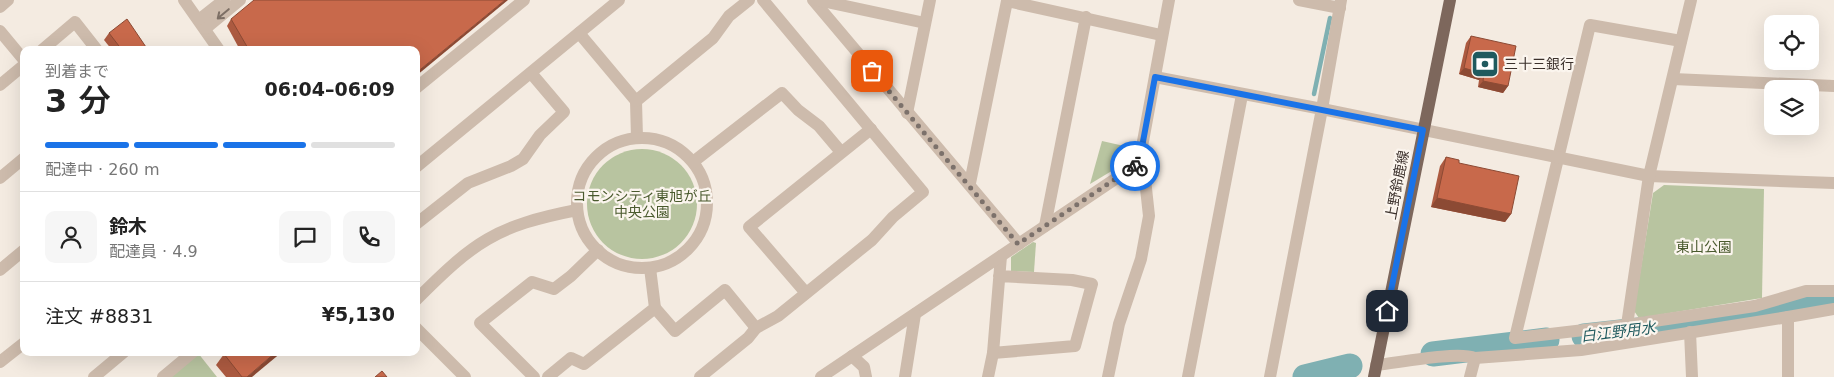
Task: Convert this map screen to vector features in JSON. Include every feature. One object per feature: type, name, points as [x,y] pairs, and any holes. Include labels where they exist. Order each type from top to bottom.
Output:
[{"type":"main road","name":"上野鈴鹿線","points":[[1375,371],[1450,0]]},
{"type":"street","points":[[0,7],[8,0]]},
{"type":"street","points":[[184,0],[216,46]]},
{"type":"street","points":[[202,24],[224,0]]},
{"type":"street","points":[[202,24],[240,0]]},
{"type":"street","points":[[420,85],[524,0]]},
{"type":"street","points":[[420,164],[619,0]]},
{"type":"street","points":[[636,101],[713,38],[729,16],[749,0]]},
{"type":"street","points":[[700,377],[748,338],[756,328],[778,316],[872,240],[892,217],[922,192],[763,0]]},
{"type":"street","points":[[813,0],[907,113],[970,184],[1018,244]]},
{"type":"street","points":[[817,0],[847,3],[925,23]]},
{"type":"street","points":[[907,113],[930,0]]},
{"type":"street","points":[[821,377],[1139,163],[1161,34],[1169,0]]},
{"type":"street","points":[[1270,377],[1341,4],[1299,0]]},
{"type":"street","points":[[1627,325],[1650,176],[1691,0]]},
{"type":"street","points":[[970,184],[1007,1],[1161,34]]},
{"type":"street","points":[[1045,226],[1086,17]]},
{"type":"street","points":[[47,46],[75,22],[94,46]]},
{"type":"street","points":[[1681,42],[1590,25],[1557,156],[1515,338],[1627,325],[1755,306],[1834,310]]},
{"type":"street","points":[[0,31],[20,55]]},
{"type":"street","points":[[579,34],[636,101],[637,138]]},
{"type":"street","points":[[0,85],[20,68]]},
{"type":"street","points":[[420,221],[468,183],[511,166],[523,159],[540,135],[564,112],[531,73]]},
{"type":"street","points":[[1155,77],[1650,176],[1834,183]]},
{"type":"street","points":[[1673,79],[1834,86]]},
{"type":"street","points":[[693,162],[782,93],[798,110],[819,126],[840,152]]},
{"type":"street","points":[[1188,377],[1242,95]]},
{"type":"street","points":[[806,293],[750,227],[870,129]]},
{"type":"street","points":[[637,138],[666,144],[681,152],[693,162],[701,176],[706,193],[704,226],[696,240],[680,254],[660,266],[650,268],[622,264],[598,250],[581,225],[577,210],[580,186],[592,162],[611,147],[637,138]]},
{"type":"street","points":[[0,178],[20,161]]},
{"type":"street","points":[[1108,377],[1120,324],[1141,258],[1150,216],[1144,170],[1139,163]]},
{"type":"street","points":[[420,296],[465,253],[485,239],[500,231],[539,217],[577,210]]},
{"type":"street","points":[[534,377],[480,323],[532,282],[554,289],[571,276],[598,250]]},
{"type":"street","points":[[0,270],[20,253]]},
{"type":"street","points":[[988,377],[1001,256]]},
{"type":"street","points":[[650,268],[655,308],[675,331],[725,290],[756,328]]},
{"type":"street","points":[[992,353],[1075,346],[1092,284],[1072,280],[999,276]]},
{"type":"street","points":[[1375,371],[1447,357],[1469,356],[1475,358],[1581,350],[1690,332],[1786,309],[1806,291],[1834,291]]},
{"type":"street","points":[[548,377],[571,358],[584,364],[655,308]]},
{"type":"street","points":[[1786,309],[1788,377]]},
{"type":"street","points":[[905,377],[915,314]]},
{"type":"street","points":[[420,332],[465,377]]},
{"type":"street","points":[[1690,332],[1692,377]]},
{"type":"street","points":[[0,362],[20,346]]},
{"type":"street","points":[[94,377],[119,356]]},
{"type":"street","points":[[163,377],[188,356]]},
{"type":"street","points":[[852,356],[864,367],[866,377]]},
{"type":"street","points":[[1470,377],[1475,358]]},
{"type":"green space","points":[[1102,141],[1133,148],[1130,160],[1090,184]]},
{"type":"green space","name":"コモンシティ東旭が丘 中央公園","points":[[642,149],[663,153],[681,165],[693,183],[697,204],[693,225],[681,243],[663,255],[642,259],[621,255],[603,243],[591,225],[587,204],[591,183],[603,165],[621,153]]},
{"type":"green space","name":"東山公園","points":[[1664,185],[1764,189],[1762,298],[1639,318],[1634,311],[1653,193]]},
{"type":"green space","points":[[1033,242],[1036,243],[1034,272],[1011,271],[1011,257]]},
{"type":"green space","points":[[195,356],[200,356],[217,377],[171,377]]},
{"type":"building","points":[[254,0],[505,0],[420,70],[420,46],[247,46],[231,19]]},
{"type":"building","points":[[127,19],[145,46],[119,46],[109,33]]},
{"type":"building","name":"三十三銀行","points":[[1471,36],[1516,46],[1508,86],[1483,81],[1484,74],[1464,68]]},
{"type":"building","points":[[1446,157],[1459,160],[1459,163],[1519,176],[1511,214],[1437,198]]},
{"type":"building","points":[[226,356],[271,356],[247,377],[242,377]]},
{"type":"building","points":[[382,371],[387,377],[375,377]]},
{"type":"waterway","name":"白江野用水","points":[[1314,94],[1330,18]]},
{"type":"waterway","name":"白江野用水","points":[[1584,336],[1657,328],[1834,301]]},
{"type":"waterway","name":"白江野用水","points":[[1433,354],[1547,340]]},
{"type":"waterway","name":"白江野用水","points":[[1305,377],[1350,366]]},
{"type":"way so far","points":[[872,71],[954,168],[970,184],[1018,244],[1135,166]]},
{"type":"place","name":"三十三銀行","points":[[1485,64]]},
{"type":"route","points":[[1135,166],[1139,163],[1155,77],[1423,130],[1387,311]]}]
